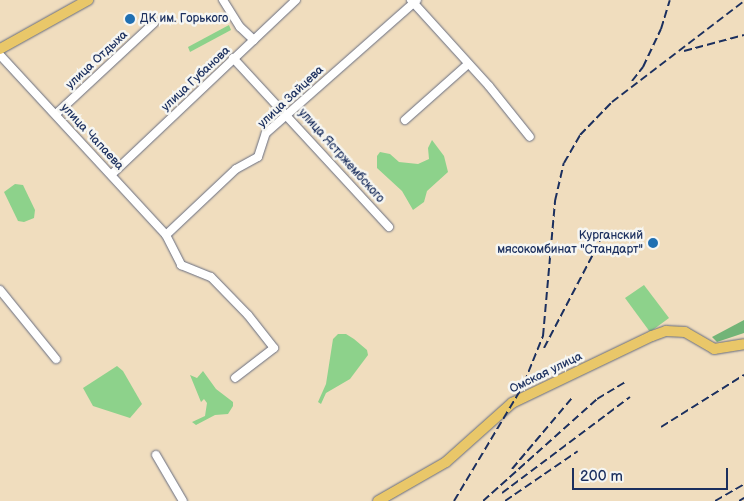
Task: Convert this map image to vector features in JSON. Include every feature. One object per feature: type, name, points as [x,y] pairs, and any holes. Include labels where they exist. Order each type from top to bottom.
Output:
[{"type":"main road","points":[[0,49],[88,0]]},
{"type":"main road","name":"Омская улица","points":[[378,501],[446,462],[512,403],[652,336],[666,331],[685,332],[714,349],[744,344]]},
{"type":"street","points":[[223,0],[240,27],[254,40]]},
{"type":"street","name":"улица Губанова","points":[[112,174],[296,0]]},
{"type":"street","points":[[414,1],[530,136]]},
{"type":"street","name":"улица Зайцева","points":[[166,234],[236,169],[258,157],[263,138],[287,114],[414,1]]},
{"type":"street","name":"улица Отдыха","points":[[56,114],[154,23]]},
{"type":"street","points":[[0,56],[18,39]]},
{"type":"street","name":"улица Чапаева","points":[[0,56],[166,234],[181,265],[210,277],[248,315],[274,348],[235,378]]},
{"type":"street","name":"улица Ястржембского","points":[[234,58],[389,226]]},
{"type":"street","points":[[405,120],[468,64]]},
{"type":"street","points":[[0,290],[56,359]]},
{"type":"street","points":[[156,455],[183,501]]},
{"type":"green space","points":[[229,25],[231,30],[190,52],[188,47]]},
{"type":"green space","points":[[432,140],[444,156],[448,172],[427,191],[424,202],[413,210],[402,191],[377,168],[377,156],[380,152],[390,154],[399,162],[418,164],[429,159],[428,148]]},
{"type":"green space","points":[[15,184],[23,185],[35,210],[34,218],[24,222],[18,221],[4,192]]},
{"type":"green space","points":[[644,285],[669,318],[650,332],[625,298]]},
{"type":"green space","points":[[744,320],[744,333],[717,342],[712,337]]},
{"type":"green space","points":[[338,334],[346,334],[354,339],[367,350],[368,355],[350,379],[326,393],[321,404],[318,402],[326,384],[333,339]]},
{"type":"green space","points":[[117,366],[123,371],[142,404],[130,418],[93,406],[83,388]]},
{"type":"green space","points":[[203,371],[216,389],[233,402],[233,406],[228,414],[215,415],[196,425],[192,422],[205,416],[207,403],[204,399],[201,402],[190,375],[197,378]]},
{"type":"railway","points":[[632,81],[643,67],[661,29],[670,0]]},
{"type":"railway","points":[[524,383],[543,336],[555,201],[564,163],[580,135],[612,102],[744,1]]},
{"type":"railway","points":[[684,51],[744,35]]},
{"type":"railway","points":[[544,348],[602,237]]},
{"type":"railway","points":[[661,427],[744,375]]},
{"type":"railway","points":[[454,501],[527,379]]},
{"type":"railway","points":[[483,501],[597,399],[625,382]]},
{"type":"railway","points":[[502,493],[630,397]]},
{"type":"railway","points":[[512,469],[572,398]]},
{"type":"railway","points":[[505,501],[578,451]]},
{"type":"railway","points":[[715,501],[744,484]]},
{"type":"railway","points":[[739,501],[744,498]]},
{"type":"place","name":"ДК им. Горького","points":[[130,19]]},
{"type":"place","name":"Курганский мясокомбинат \"Стандарт\"","points":[[653,243]]}]
